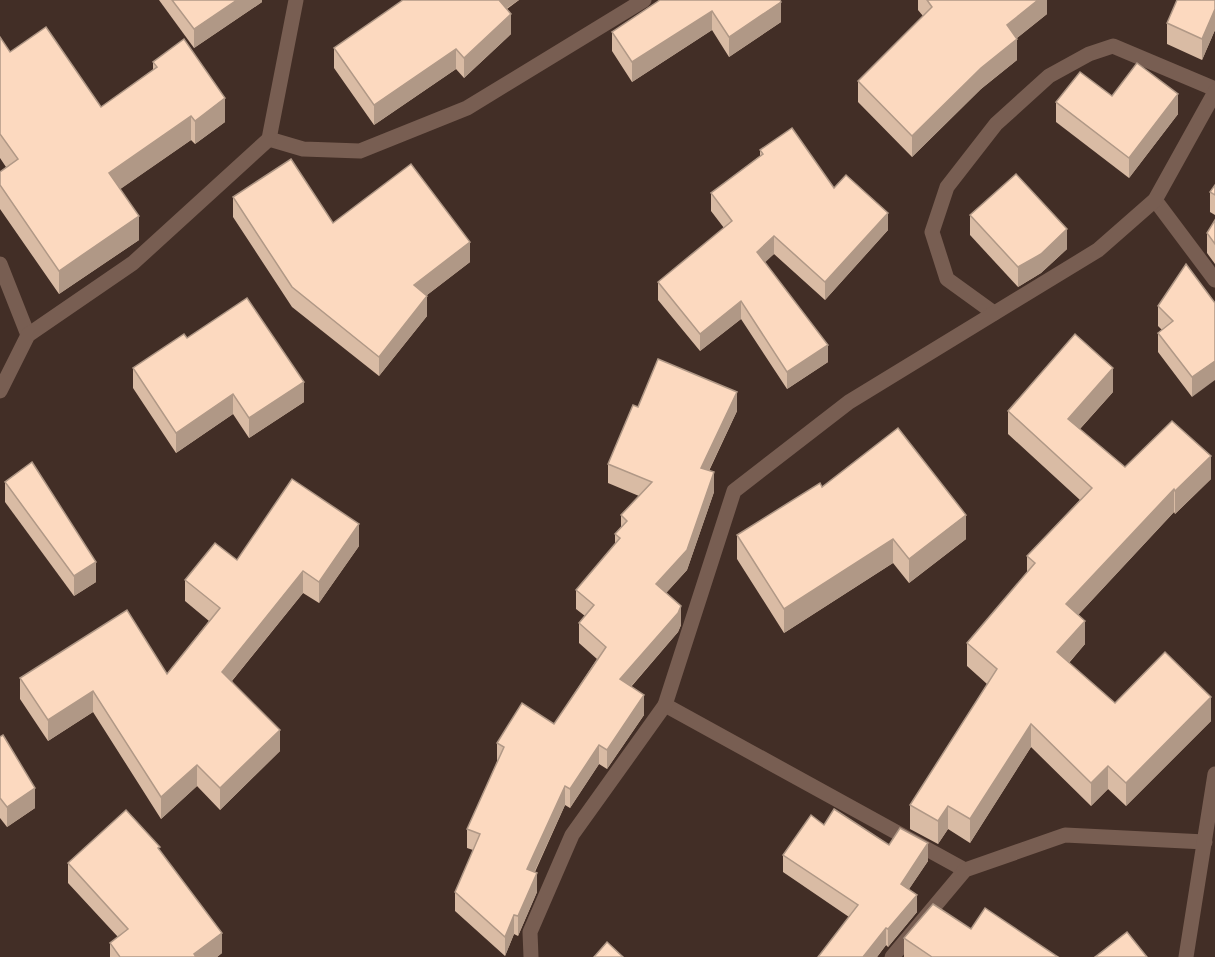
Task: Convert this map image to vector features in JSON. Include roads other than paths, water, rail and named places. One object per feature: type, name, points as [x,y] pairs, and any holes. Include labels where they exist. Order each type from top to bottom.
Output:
[{"type":"street","points":[[0,391],[28,334],[133,263],[269,138],[296,0]]},
{"type":"street","points":[[269,138],[303,149],[360,151],[467,108],[644,0]]},
{"type":"street","points":[[531,957],[530,932],[573,835],[665,705],[734,491],[849,402],[1098,250],[1155,200],[1215,91],[1113,46],[1089,54],[1049,76],[996,124],[947,187],[932,232],[947,279],[994,313]]},
{"type":"street","points":[[1155,200],[1215,280]]},
{"type":"street","points":[[0,264],[28,334]]},
{"type":"street","points":[[665,705],[964,870]]},
{"type":"street","points":[[1186,957],[1215,774]]},
{"type":"street","points":[[892,957],[964,870],[1065,835],[1205,842]]}]
